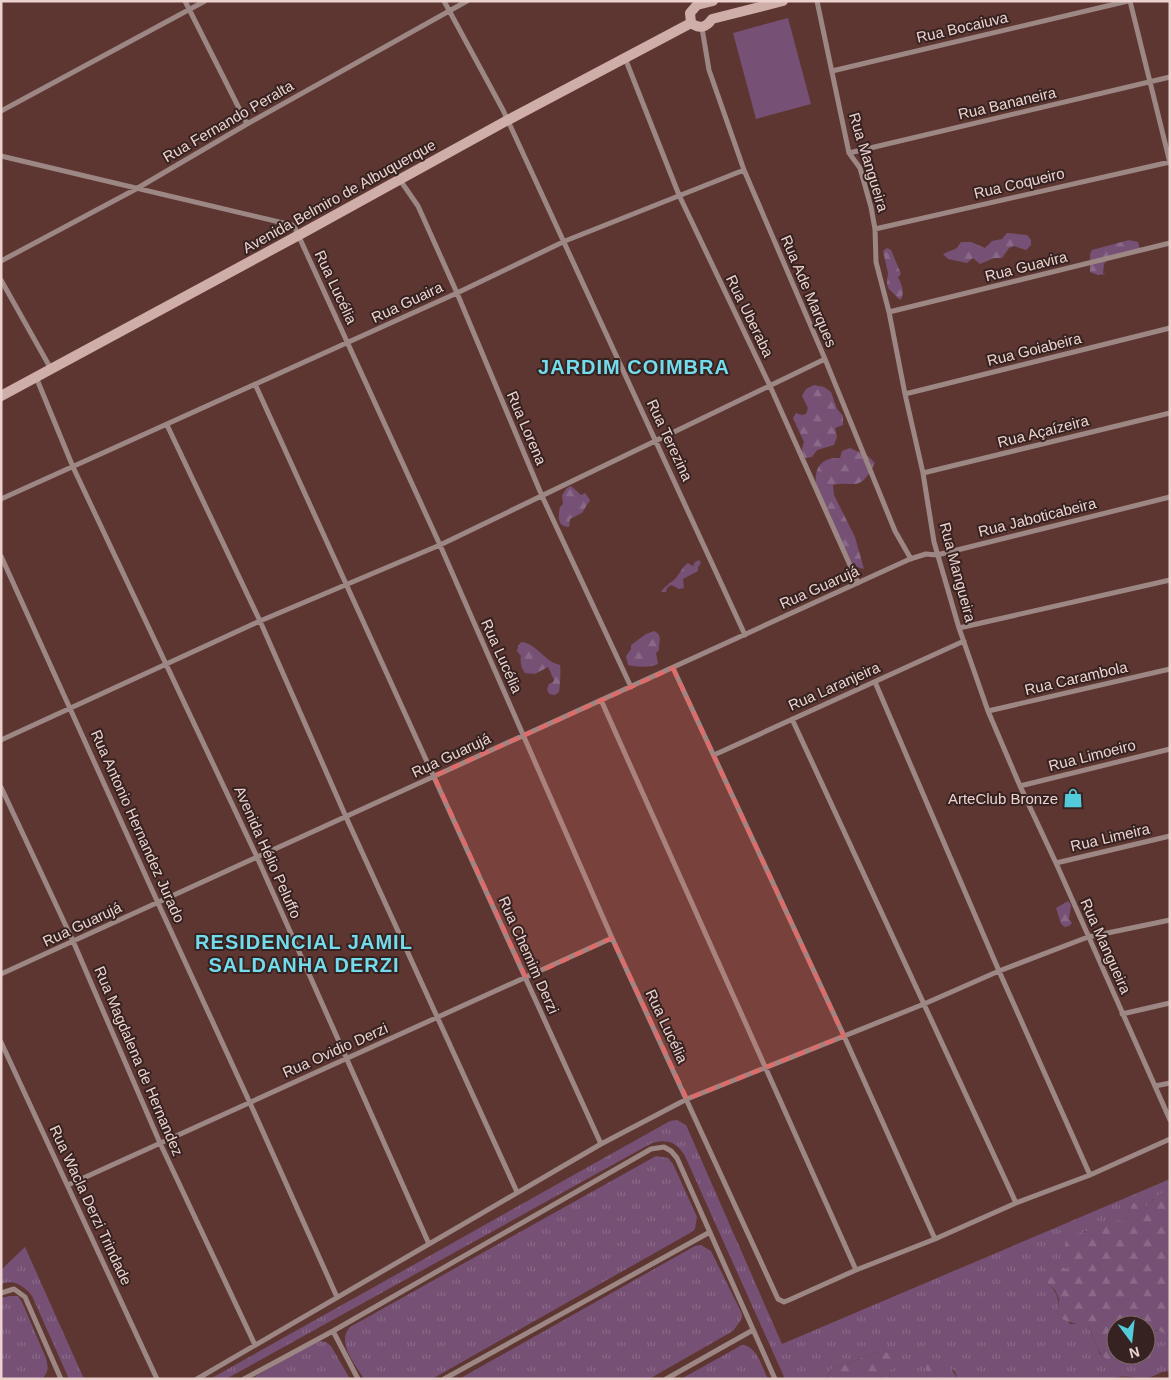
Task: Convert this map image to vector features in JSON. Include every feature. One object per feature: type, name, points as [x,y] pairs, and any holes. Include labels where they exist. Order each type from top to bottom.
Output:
[{"type":"main road","points":[[700,3],[711,11],[712,19],[708,25],[702,28],[691,23],[689,16],[692,10],[700,3],[713,1]]},
{"type":"main road","points":[[712,19],[783,1]]},
{"type":"main road","name":"Avenida Belmiro de Albuquerque","points":[[1,396],[508,120],[691,23]]},
{"type":"street","points":[[185,1],[247,124]]},
{"type":"street","points":[[1,110],[205,1]]},
{"type":"street","name":"Rua Terezina","points":[[444,1],[508,120],[745,634]]},
{"type":"street","name":"Rua Fernando Peralta","points":[[1,260],[136,189],[247,124],[467,1]]},
{"type":"street","name":"Rua Mangueira","points":[[817,1],[849,153],[860,168],[875,229],[876,262],[889,312],[923,473],[937,555],[964,641],[988,711],[1020,786],[1170,1120]]},
{"type":"street","points":[[1129,1],[1170,162]]},
{"type":"street","name":"Rua Bocaiuva","points":[[832,71],[1129,1]]},
{"type":"street","name":"Rua Ade Marques","points":[[702,28],[709,70],[744,170],[895,531],[911,559]]},
{"type":"street","name":"Rua Uberaba","points":[[624,58],[679,195],[770,386],[858,583]]},
{"type":"street","name":"Rua Bananeira","points":[[849,153],[1170,77]]},
{"type":"street","points":[[1,156],[136,189]]},
{"type":"street","name":"Rua Coqueiro","points":[[875,229],[1170,162]]},
{"type":"street","name":"Rua Guaira","points":[[1,499],[457,293],[565,241],[744,170]]},
{"type":"street","name":"Rua Lorena","points":[[399,180],[418,206],[457,293],[542,496],[631,687]]},
{"type":"street","name":"Rua Lucélia","points":[[136,189],[292,225],[299,235],[440,545],[612,938],[778,1299],[784,1302],[856,1270]]},
{"type":"street","name":"Rua Guavira","points":[[889,312],[1170,243]]},
{"type":"street","points":[[1,280],[52,369]]},
{"type":"street","name":"Rua Goiabeira","points":[[905,394],[1170,328]]},
{"type":"street","points":[[1,740],[260,621],[440,545],[825,360]]},
{"type":"street","name":"Avenida Hélio Peluffo","points":[[36,377],[73,467],[257,857],[429,1244]]},
{"type":"street","name":"Rua Chemim Derzi","points":[[255,384],[600,1144]]},
{"type":"street","name":"Rua Açaízeira","points":[[923,473],[1170,413]]},
{"type":"street","points":[[167,425],[260,621],[346,817],[517,1192]]},
{"type":"street","name":"Rua Jaboticabeira","points":[[911,559],[926,554],[937,555],[1170,497]]},
{"type":"street","name":"Rua Antonio Hernandez Jurado","points":[[1,556],[337,1297]]},
{"type":"street","name":"Rua Guarujá","points":[[1,974],[911,559]]},
{"type":"street","points":[[960,628],[1170,580]]},
{"type":"street","name":"Rua Laranjeira","points":[[714,755],[964,641]]},
{"type":"street","points":[[673,668],[844,1036],[935,1239]]},
{"type":"street","name":"Rua Carambola","points":[[988,711],[1170,669]]},
{"type":"street","points":[[875,682],[999,971],[1090,1175]]},
{"type":"street","points":[[601,700],[856,1270],[935,1239],[1016,1203],[1090,1175],[1170,1139]]},
{"type":"street","points":[[792,718],[1016,1203]]},
{"type":"street","name":"Rua Limoeiro","points":[[1020,786],[1170,748]]},
{"type":"street","name":"Rua Magdalena de Hernandez","points":[[1,787],[73,941],[160,1143],[254,1345]]},
{"type":"street","name":"Rua Limeira","points":[[1056,863],[1170,836]]},
{"type":"street","points":[[197,1379],[600,1144],[687,1100],[924,1004],[999,971],[1088,937],[1170,920]]},
{"type":"street","name":"Rua Ovidio Derzi","points":[[68,1185],[612,938]]},
{"type":"street","points":[[1122,1014],[1170,1003]]},
{"type":"street","name":"Rua Wacla Derzi Trindade","points":[[1,1042],[157,1379]]},
{"type":"street","points":[[1155,1086],[1170,1083]]},
{"type":"street","points":[[244,1379],[650,1150],[664,1147],[672,1151],[677,1158],[775,1379]]},
{"type":"street","points":[[444,1379],[710,1232]]},
{"type":"street","points":[[1,1293],[14,1289],[25,1297],[60,1378]]},
{"type":"street","points":[[666,1379],[753,1330]]},
{"type":"street","points":[[332,1331],[358,1379]]},
{"type":"highlighted area","points":[[673,668],[844,1036],[687,1099],[612,938],[526,978],[434,776]]},
{"type":"green space","points":[[788,18],[811,104],[756,119],[733,33]]},
{"type":"green space","points":[[1007,233],[1027,235],[1031,240],[1031,245],[1026,250],[1014,246],[1009,248],[1002,258],[994,258],[980,264],[973,258],[967,263],[948,259],[943,254],[957,248],[961,242],[971,242],[985,248],[992,241],[1002,239]]},
{"type":"green space","points":[[1129,240],[1138,242],[1140,249],[1107,260],[1104,264],[1103,273],[1106,274],[1098,275],[1090,272],[1090,254],[1092,250]]},
{"type":"green space","points":[[887,248],[891,250],[901,274],[898,277],[903,291],[900,300],[888,288],[888,273],[883,251]]},
{"type":"green space","points":[[814,385],[824,387],[831,392],[837,409],[843,416],[843,425],[835,428],[837,437],[834,445],[817,450],[812,457],[805,458],[801,452],[804,442],[793,418],[796,413],[806,414],[808,408],[802,396],[806,389]]},
{"type":"green space","points":[[850,448],[868,456],[875,463],[866,477],[857,484],[833,485],[834,495],[855,537],[864,569],[855,566],[835,537],[831,516],[821,499],[816,484],[817,471],[820,465],[831,458],[840,458],[842,451]]},
{"type":"green space","points":[[571,486],[581,495],[585,493],[590,500],[582,513],[570,519],[569,527],[560,523],[559,514],[560,507],[563,504],[562,495]]},
{"type":"green space","points":[[699,560],[701,563],[698,571],[683,579],[684,588],[679,589],[671,585],[667,588],[666,592],[661,592],[683,567],[688,563],[693,566]]},
{"type":"green space","points":[[654,631],[660,637],[659,650],[656,653],[658,664],[643,667],[628,665],[626,656],[631,649],[631,645],[646,634]]},
{"type":"green space","points":[[521,642],[532,646],[550,661],[560,665],[559,692],[555,695],[549,694],[547,689],[554,680],[548,667],[535,674],[525,673],[521,665],[521,656],[517,651]]},
{"type":"green space","points":[[1068,901],[1071,905],[1069,919],[1072,923],[1065,927],[1061,924],[1056,908]]},
{"type":"green space","points":[[677,1120],[686,1125],[782,1344],[1170,1179],[1170,1191],[1153,1199],[1149,1207],[1133,1203],[1124,1221],[1108,1220],[1091,1230],[1083,1232],[1073,1263],[1068,1271],[1053,1262],[1048,1284],[1056,1294],[1058,1308],[1070,1324],[1080,1323],[1089,1327],[1100,1354],[1106,1358],[1106,1365],[1156,1365],[1156,1331],[1159,1331],[1170,1336],[1170,1371],[1145,1378],[958,1379],[954,1370],[926,1369],[928,1379],[893,1379],[880,1352],[830,1370],[828,1379],[785,1379],[685,1156],[675,1145],[663,1141],[652,1143],[226,1379],[210,1379],[670,1121]]},
{"type":"green space","points":[[656,1156],[668,1158],[673,1164],[697,1217],[695,1229],[690,1233],[432,1379],[364,1379],[348,1353],[346,1346],[346,1333],[350,1327]]},
{"type":"green space","points":[[1170,1191],[1170,1336],[1156,1330],[1156,1315],[1106,1315],[1106,1358],[1098,1349],[1089,1327],[1068,1322],[1061,1318],[1058,1308],[1059,1299],[1055,1290],[1048,1284],[1044,1265],[1053,1262],[1068,1270],[1073,1263],[1065,1257],[1066,1243],[1070,1236],[1092,1229],[1106,1221],[1124,1221],[1133,1203],[1141,1202],[1149,1207],[1153,1200],[1162,1193]]},
{"type":"green space","points":[[701,1245],[711,1251],[742,1314],[741,1320],[733,1331],[649,1379],[459,1379],[695,1246]]},
{"type":"green space","points":[[25,1247],[84,1379],[69,1379],[29,1292],[22,1286],[14,1283],[1,1284],[1,1270]]},
{"type":"green space","points":[[18,1296],[22,1302],[46,1358],[47,1369],[42,1379],[1,1379],[1,1298]]},
{"type":"green space","points":[[319,1341],[326,1342],[331,1346],[350,1379],[251,1379],[308,1346]]},
{"type":"green space","points":[[742,1345],[752,1349],[768,1379],[681,1379]]},
{"type":"green space","points":[[880,1352],[891,1353],[898,1357],[898,1367],[888,1371],[893,1379],[828,1379],[830,1370]]},
{"type":"green space","points":[[937,1358],[947,1363],[958,1379],[928,1379],[926,1369],[928,1360]]},
{"type":"place","name":"ArteClub Bronze","points":[[1073,798]]},
{"type":"district","name":"JARDIM COIMBRA","points":[[634,367]]},
{"type":"district","name":"RESIDENCIAL JAMIL SALDANHA DERZI","points":[[304,954]]}]
